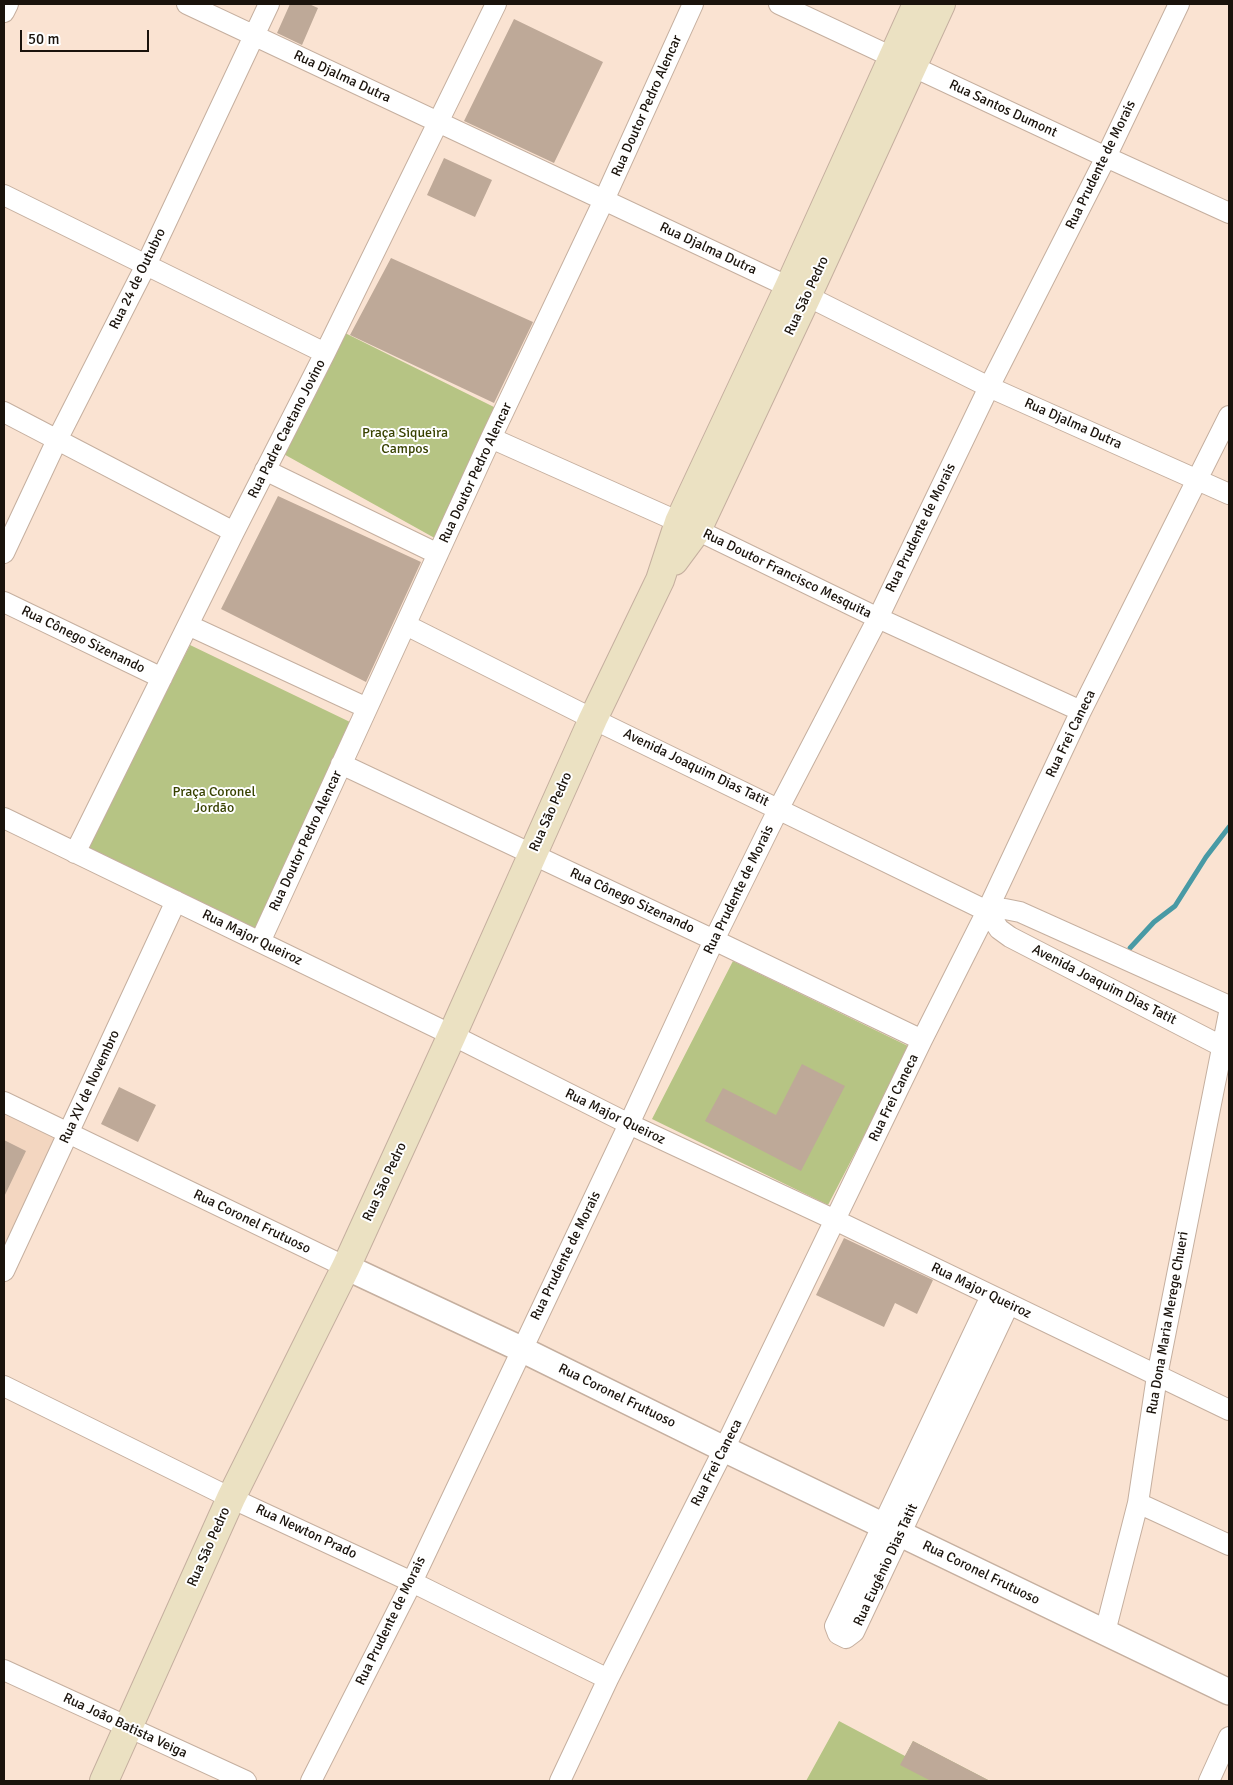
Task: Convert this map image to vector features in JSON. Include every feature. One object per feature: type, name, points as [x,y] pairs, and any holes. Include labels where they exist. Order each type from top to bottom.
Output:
[{"type":"main road","name":"Rua São Pedro","points":[[902,61],[916,4]]},
{"type":"main road","name":"Rua São Pedro","points":[[104,1781],[129,1729],[231,1498],[346,1267],[593,719],[688,526],[798,292],[902,61],[941,4]]},
{"type":"street","points":[[4,12],[8,4]]},
{"type":"street","name":"Rua Djalma Dutra","points":[[187,4],[798,292],[989,387],[1198,480],[1226,489]]},
{"type":"street","name":"Rua 24 de Outubro","points":[[4,553],[57,440],[146,265],[269,4]]},
{"type":"street","name":"Rua Padre Caetano Jovino","points":[[75,853],[325,353],[496,4]]},
{"type":"street","name":"Rua Doutor Pedro Alencar","points":[[260,942],[491,438],[604,200],[693,4]]},
{"type":"street","name":"Rua Santos Dumont","points":[[779,4],[1229,213]]},
{"type":"street","name":"Rua Prudente de Morais","points":[[311,1781],[412,1582],[714,940],[779,808],[878,618],[989,387],[1106,157],[1178,4]]},
{"type":"street","points":[[4,195],[325,353]]},
{"type":"street","points":[[4,412],[234,532]]},
{"type":"street","name":"Rua Frei Caneca","points":[[560,1781],[608,1679],[724,1449],[922,1040],[987,911],[1081,711],[1229,416]]},
{"type":"street","name":"Rua Doutor Francisco Mesquita","points":[[491,438],[688,526],[878,618],[1081,711]]},
{"type":"street","points":[[265,470],[438,554]]},
{"type":"street","name":"Rua Cônego Sizenando","points":[[4,602],[162,678]]},
{"type":"street","points":[[188,625],[367,708]]},
{"type":"street","name":"Avenida Joaquim Dias Tatit","points":[[406,625],[593,719],[987,911],[999,929],[1010,937],[1225,1048]]},
{"type":"street","name":"Rua Cônego Sizenando","points":[[342,764],[922,1040]]},
{"type":"street","name":"Rua Major Queiroz","points":[[4,818],[452,1035],[628,1124],[835,1220],[1229,1410]]},
{"type":"street","name":"Rua XV de Novembro","points":[[4,1271],[176,902]]},
{"type":"street","name":"Avenida Joaquim Dias Tatit","points":[[987,911],[1005,909],[1020,912],[1229,1006]]},
{"type":"street","name":"Rua Dona Maria Merege Chueri","points":[[1105,1632],[1138,1503],[1157,1376],[1225,1048],[1229,1013]]},
{"type":"street","name":"Rua Coronel Frutuoso","points":[[4,1102],[521,1349],[1229,1692]]},
{"type":"street","name":"Rua Eugênio Dias Tatit","points":[[891,1529],[1000,1300]]},
{"type":"street","name":"Rua Newton Prado","points":[[4,1386],[231,1498],[412,1582],[608,1679]]},
{"type":"street","points":[[1138,1503],[1229,1545]]},
{"type":"street","name":"Rua João Batista Veiga","points":[[4,1670],[129,1729],[246,1781]]},
{"type":"street","points":[[1209,1781],[1229,1738]]},
{"type":"shaded area","points":[[4,1103],[67,1134],[4,1262]]},
{"type":"green space","name":"Praça Siqueira Campos","points":[[343,332],[500,410],[440,541],[280,452]]},
{"type":"green space","name":"Praça Coronel Jordão","points":[[190,645],[350,722],[255,928],[86,849]]},
{"type":"green space","points":[[733,961],[910,1047],[828,1205],[652,1119]]},
{"type":"green space","points":[[839,1721],[905,1756],[913,1741],[990,1781],[806,1781]]},
{"type":"building","points":[[290,4],[309,4],[318,8],[302,45],[277,33]]},
{"type":"building","points":[[514,19],[603,62],[554,163],[464,121]]},
{"type":"building","points":[[444,158],[492,180],[475,217],[427,195]]},
{"type":"building","points":[[391,258],[533,322],[494,403],[350,335]]},
{"type":"building","points":[[278,496],[421,562],[366,682],[221,609]]},
{"type":"building","points":[[802,1064],[845,1086],[801,1171],[705,1121],[723,1088],[776,1115]]},
{"type":"building","points":[[119,1087],[156,1105],[138,1142],[101,1124]]},
{"type":"building","points":[[4,1140],[26,1151],[4,1197]]},
{"type":"building","points":[[844,1238],[933,1280],[917,1314],[895,1303],[884,1327],[816,1295]]},
{"type":"building","points":[[913,1741],[990,1781],[931,1781],[900,1765]]},
{"type":"waterway","points":[[1130,948],[1154,922],[1175,906],[1206,857],[1229,827]]}]
